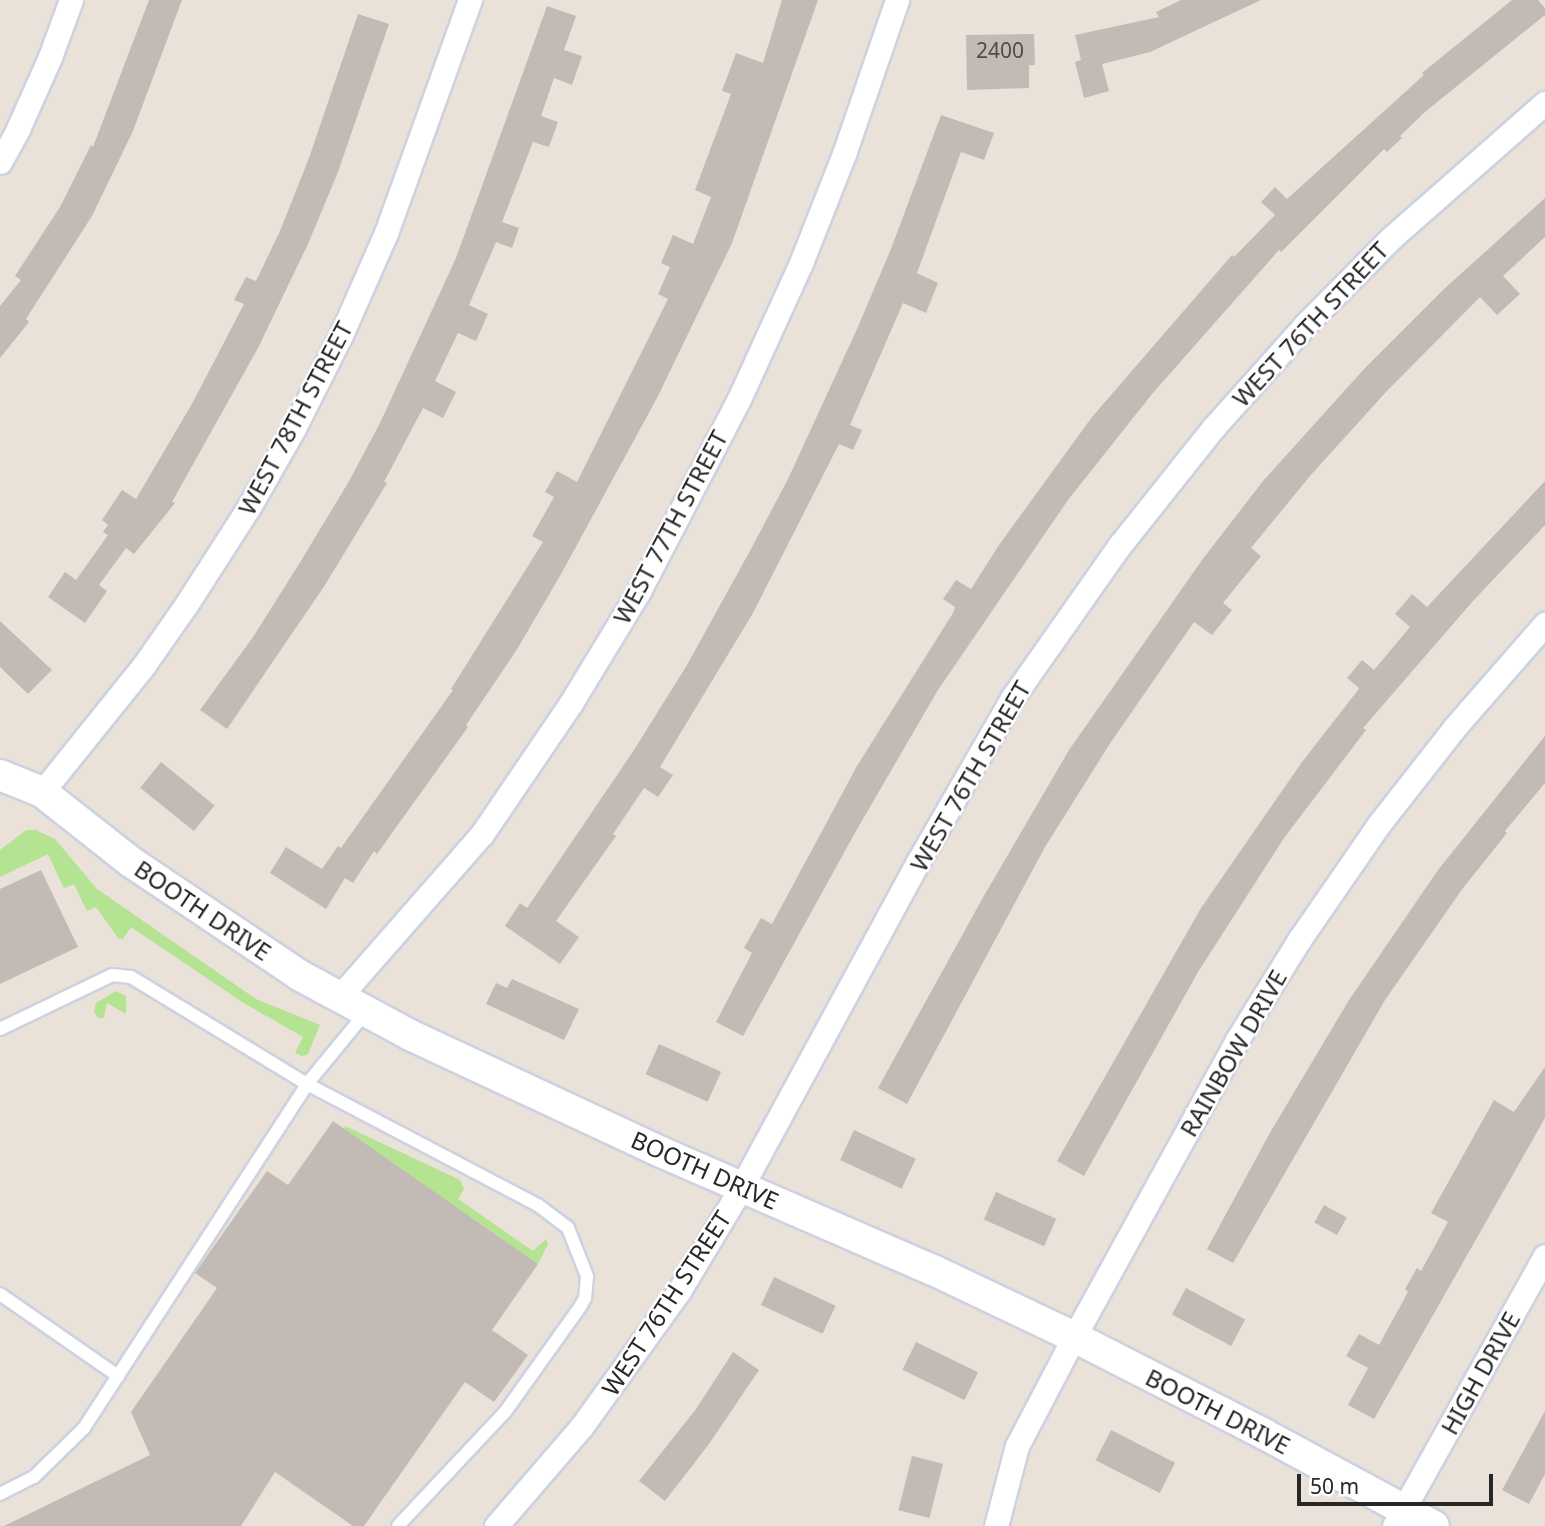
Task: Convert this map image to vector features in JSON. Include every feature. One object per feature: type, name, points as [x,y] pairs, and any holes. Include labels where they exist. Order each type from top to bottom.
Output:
[{"type":"street","points":[[0,162],[50,57],[71,0]]},
{"type":"street","name":"WEST 78TH STREET","points":[[42,792],[144,665],[186,605],[249,508],[294,428],[341,335],[386,233],[470,0]]},
{"type":"street","name":"WEST 77TH STREET","points":[[341,995],[482,834],[571,703],[639,591],[739,399],[800,263],[844,154],[897,0]]},
{"type":"street","name":"WEST 76TH STREET","points":[[496,1526],[582,1426],[633,1359],[679,1291],[742,1186],[912,874],[1013,697],[1119,545],[1213,428],[1305,326],[1390,239],[1545,103]]},
{"type":"street","name":"RAINBOW DRIVE","points":[[996,1526],[1017,1446],[1237,1040],[1299,940],[1379,824],[1455,727],[1545,624]]},
{"type":"street","name":"BOOTH DRIVE","points":[[0,775],[42,792],[131,862],[219,924],[299,975],[341,995],[422,1041],[661,1152],[933,1270],[1074,1337],[1399,1518],[1434,1526]]},
{"type":"street","name":"HIGH DRIVE","points":[[1399,1518],[1545,1256]]},
{"type":"lane","points":[[0,1029],[112,975],[124,975],[307,1083],[553,1215],[568,1228],[585,1266],[585,1298],[505,1412],[398,1526]]},
{"type":"lane","points":[[0,1494],[34,1477],[84,1428],[307,1083],[367,1010]]},
{"type":"lane","points":[[0,1294],[118,1376]]},
{"type":"green space","points":[[26,830],[36,830],[55,839],[97,889],[256,999],[320,1025],[308,1054],[302,1056],[295,1053],[303,1037],[242,1002],[131,927],[123,939],[118,938],[96,907],[87,911],[74,884],[64,888],[48,854],[0,877],[0,850]]},
{"type":"green space","points":[[116,991],[126,996],[126,1014],[107,1003],[104,1018],[98,1018],[94,1012],[96,1003]]},
{"type":"green space","points":[[345,1126],[460,1180],[464,1189],[458,1199],[533,1251],[546,1239],[548,1244],[538,1264],[344,1129]]},
{"type":"building","points":[[149,0],[182,0],[133,131],[92,216],[26,319],[29,322],[0,358],[0,306],[21,280],[15,276],[60,207],[91,145],[93,147]]},
{"type":"building","points":[[782,0],[818,0],[732,243],[657,398],[560,576],[516,651],[466,725],[468,727],[377,854],[374,851],[353,883],[345,878],[326,909],[270,873],[286,847],[322,869],[338,846],[341,848],[453,690],[451,689],[543,542],[532,536],[554,497],[545,492],[557,471],[577,482],[668,299],[658,294],[670,267],[661,263],[673,235],[693,244],[711,197],[695,190],[731,94],[722,91],[736,53],[763,63]]},
{"type":"building","points":[[1181,0],[1261,0],[1150,52],[1102,64],[1109,91],[1084,98],[1075,62],[1081,60],[1075,35],[1159,17],[1156,12]]},
{"type":"building","points":[[1512,0],[1538,0],[1545,8],[1545,15],[1425,112],[1400,136],[1402,138],[1387,152],[1384,149],[1281,252],[1279,250],[1152,394],[1068,500],[938,690],[856,831],[743,1036],[716,1022],[752,953],[744,948],[761,918],[772,924],[857,766],[953,613],[955,607],[943,599],[956,580],[971,589],[999,545],[1092,417],[1232,255],[1234,257],[1275,215],[1261,202],[1275,187],[1287,199],[1424,75],[1422,73]]},
{"type":"building","points":[[547,6],[576,16],[564,50],[582,56],[572,85],[554,78],[541,116],[558,122],[549,147],[533,142],[502,222],[519,228],[512,248],[496,242],[469,305],[488,314],[476,341],[458,333],[435,381],[456,392],[443,418],[423,408],[384,482],[387,483],[325,585],[227,729],[200,710],[253,637],[299,564],[348,483],[380,423],[456,258]]},
{"type":"building","points":[[358,14],[389,24],[338,172],[308,244],[258,348],[172,502],[175,503],[134,554],[126,548],[99,585],[107,591],[85,623],[48,597],[65,572],[76,580],[108,535],[103,532],[108,525],[102,520],[122,490],[136,499],[193,402],[244,304],[234,300],[246,277],[256,281],[280,231],[309,158]]},
{"type":"building","points":[[1034,34],[1035,65],[1029,65],[1029,88],[967,90],[966,35]]},
{"type":"building","points":[[941,115],[994,133],[984,160],[961,152],[917,273],[938,283],[926,313],[903,303],[850,425],[862,430],[853,450],[839,444],[753,613],[660,767],[673,775],[658,797],[644,788],[613,834],[616,836],[556,921],[579,937],[560,964],[505,926],[520,903],[527,908],[634,750],[687,665],[751,549],[788,479],[857,329],[891,249]]},
{"type":"building","points":[[1545,198],[1545,237],[1503,276],[1520,294],[1497,315],[1480,297],[1385,393],[1310,476],[1251,548],[1261,556],[1223,603],[1232,610],[1212,635],[1194,622],[1111,742],[1045,847],[907,1104],[878,1088],[981,901],[1069,750],[1202,560],[1263,481],[1365,368],[1444,289]]},
{"type":"building","points":[[1545,481],[1545,525],[1473,601],[1363,728],[1366,730],[1284,838],[1198,972],[1084,1176],[1057,1161],[1201,908],[1302,762],[1358,690],[1347,678],[1362,660],[1374,670],[1410,627],[1395,614],[1412,594],[1427,607]]},
{"type":"building","points":[[0,621],[52,670],[28,694],[0,667]]},
{"type":"building","points":[[1545,736],[1545,783],[1505,831],[1507,833],[1463,888],[1385,1000],[1233,1263],[1207,1249],[1271,1131],[1349,1000],[1438,870]]},
{"type":"building","points":[[161,762],[215,805],[194,831],[140,788]]},
{"type":"building","points":[[41,870],[78,947],[0,984],[0,889]]},
{"type":"building","points":[[512,979],[579,1009],[564,1040],[486,1004],[496,983],[507,988]]},
{"type":"building","points":[[659,1044],[721,1072],[708,1102],[646,1074]]},
{"type":"building","points":[[1545,1067],[1545,1118],[1374,1419],[1348,1405],[1368,1368],[1346,1356],[1359,1334],[1379,1345],[1408,1292],[1405,1289],[1417,1268],[1421,1271],[1448,1222],[1431,1213],[1494,1100],[1514,1112]]},
{"type":"building","points":[[333,1121],[538,1264],[492,1330],[528,1355],[494,1402],[465,1382],[364,1526],[353,1526],[275,1472],[241,1526],[4,1526],[150,1455],[131,1412],[217,1288],[195,1273],[267,1171],[288,1185]]},
{"type":"building","points":[[854,1130],[916,1159],[902,1189],[840,1160]]},
{"type":"building","points":[[996,1192],[1056,1219],[1044,1246],[984,1219]]},
{"type":"building","points":[[1324,1205],[1347,1218],[1337,1235],[1314,1222]]},
{"type":"building","points":[[774,1277],[836,1306],[823,1334],[761,1305]]},
{"type":"building","points":[[1186,1288],[1245,1319],[1231,1346],[1172,1314]]},
{"type":"building","points":[[916,1342],[978,1372],[964,1400],[902,1370]]},
{"type":"building","points":[[733,1352],[759,1370],[709,1444],[665,1501],[639,1481],[696,1409]]},
{"type":"building","points":[[1545,1411],[1545,1474],[1529,1504],[1502,1490]]},
{"type":"building","points":[[1111,1430],[1175,1463],[1160,1493],[1096,1460]]},
{"type":"building","points":[[912,1456],[943,1464],[930,1518],[898,1510]]}]
